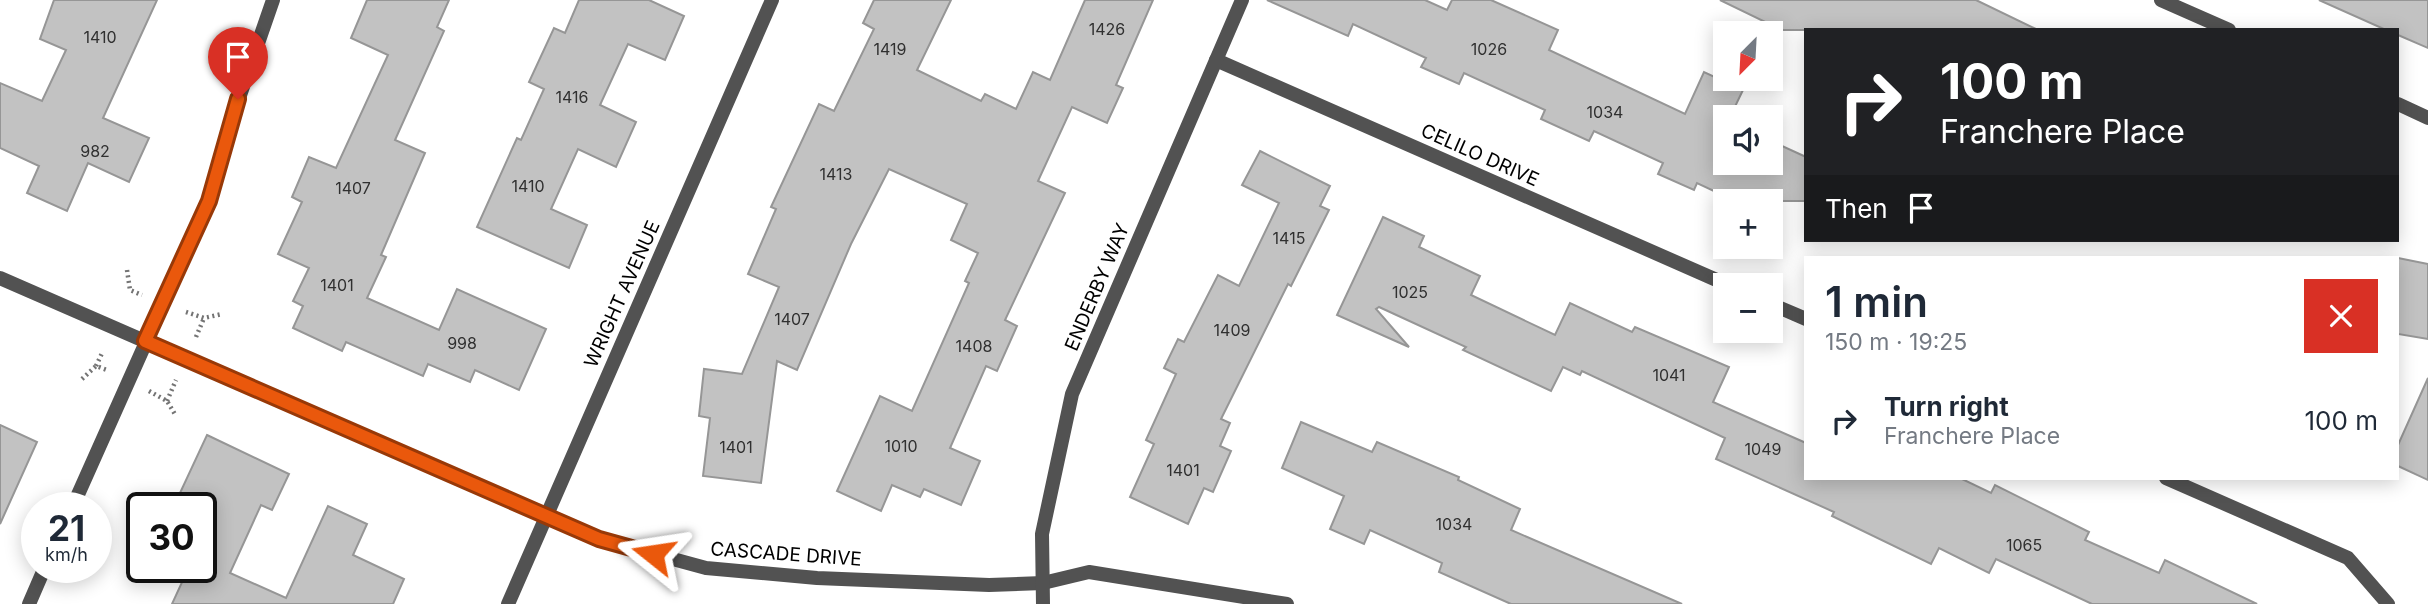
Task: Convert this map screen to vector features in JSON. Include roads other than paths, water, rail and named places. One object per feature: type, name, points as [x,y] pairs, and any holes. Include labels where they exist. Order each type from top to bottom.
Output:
[{"type":"street","points":[[79,492],[209,201],[230,124],[273,0]]},
{"type":"street","name":"WRIGHT AVENUE","points":[[509,604],[772,0]]},
{"type":"street","name":"ENDERBY WAY","points":[[1043,604],[1042,534],[1072,394],[1242,0]]},
{"type":"street","points":[[2161,0],[2224,28]]},
{"type":"street","name":"CELILO DRIVE","points":[[1216,60],[1713,278]]},
{"type":"street","points":[[2399,104],[2428,118]]},
{"type":"street","name":"CASCADE DRIVE","points":[[0,278],[599,539],[706,568],[817,578],[1042,583],[1089,572],[1287,604]]},
{"type":"street","points":[[1783,309],[1804,318]]},
{"type":"street","points":[[2171,480],[2348,558],[2388,602]]},
{"type":"street","points":[[29,604],[38,583]]}]
